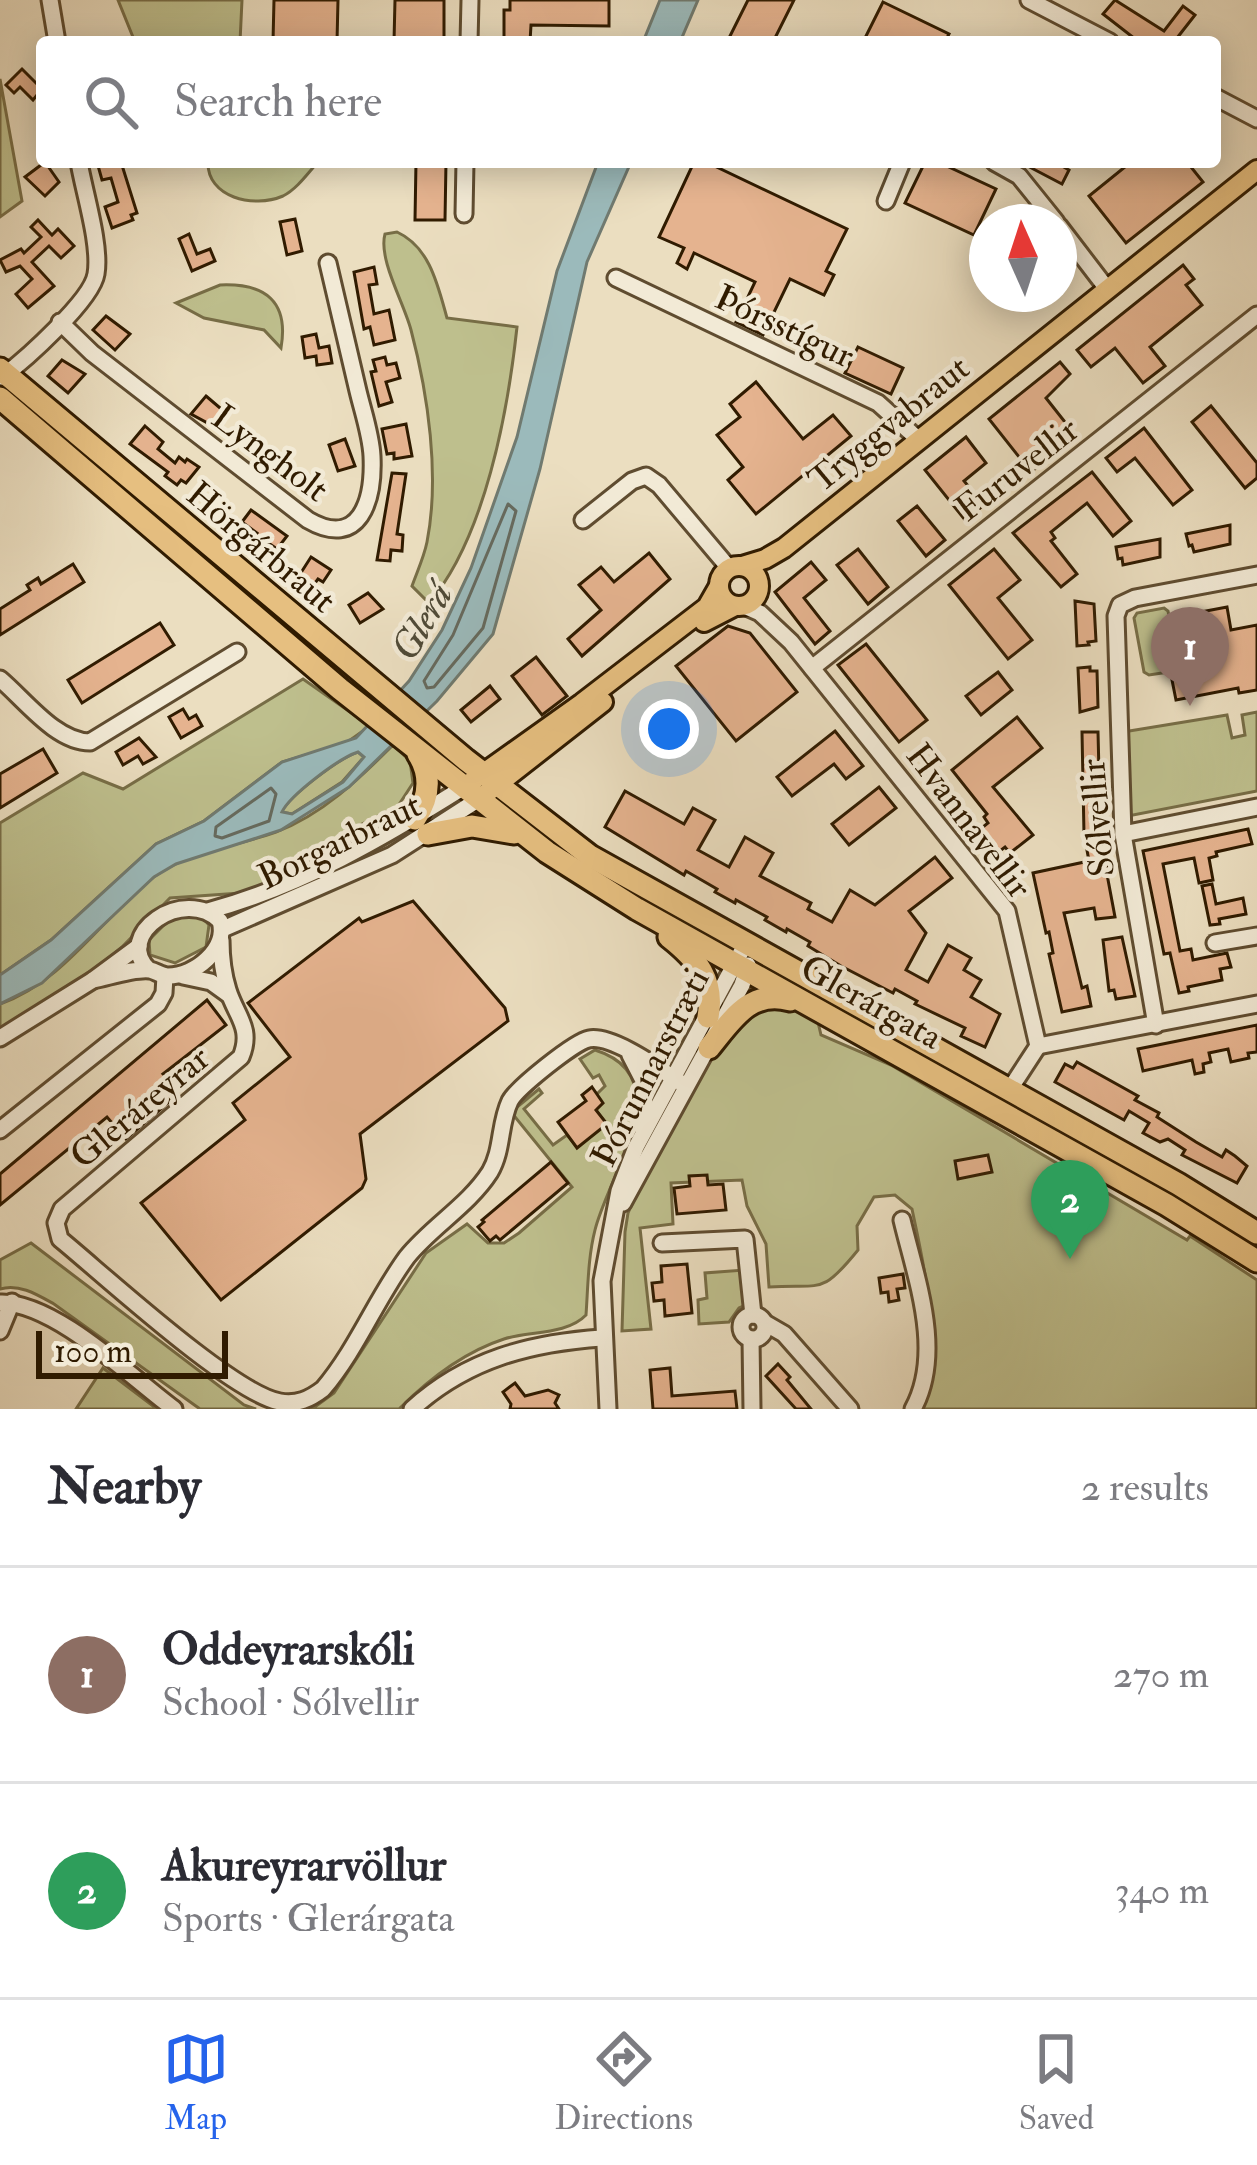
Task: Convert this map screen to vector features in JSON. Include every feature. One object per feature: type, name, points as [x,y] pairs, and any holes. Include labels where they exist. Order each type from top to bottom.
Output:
[{"type":"highway","name":"Hörgárbraut","points":[[2,373],[375,680],[431,730],[481,786]]},
{"type":"highway","name":"Hörgárbraut","points":[[0,398],[359,703],[481,786]]},
{"type":"highway","points":[[412,743],[425,765],[428,786],[422,827],[472,826],[526,837]]},
{"type":"highway","name":"Glerárgata","points":[[481,786],[526,837],[637,909],[742,952],[1010,1089],[1257,1233]]},
{"type":"highway","name":"Glerárgata","points":[[481,786],[742,952],[814,1008],[1167,1205],[1257,1261]]},
{"type":"highway","points":[[637,909],[701,968],[710,990],[708,1017]]},
{"type":"highway","points":[[709,1048],[740,1010],[757,1000],[775,997],[814,1008]]},
{"type":"main road","name":"Tryggvabraut","points":[[481,786],[707,607],[730,573],[784,548],[1257,170]]},
{"type":"main road","name":"Tryggvabraut","points":[[481,786],[713,615],[749,597],[784,548]]},
{"type":"main road","points":[[754,572],[749,597],[723,599],[730,573],[754,572]]},
{"type":"street","points":[[50,0],[56,36]]},
{"type":"street","points":[[469,36],[470,0]]},
{"type":"street","points":[[1029,0],[1098,36]]},
{"type":"street","points":[[1221,100],[1257,119]]},
{"type":"street","points":[[2,373],[89,292],[96,274],[80,168]]},
{"type":"street","points":[[464,214],[465,168]]},
{"type":"street","points":[[886,201],[900,168]]},
{"type":"street","points":[[1005,168],[1019,176],[1041,204]]},
{"type":"street","points":[[1077,250],[1108,290]]},
{"type":"street","name":"Lyngholt","points":[[60,322],[92,353],[308,520],[322,528],[342,530],[358,520],[364,509],[372,452],[328,263]]},
{"type":"street","name":"Þórsstígur","points":[[616,278],[878,403],[919,440]]},
{"type":"street","name":"Furuvellir","points":[[812,668],[1257,315]]},
{"type":"street","points":[[583,520],[632,481],[646,476],[659,485],[730,573]]},
{"type":"street","name":"Sólvellir","points":[[1156,1025],[1123,834],[1116,626],[1120,605],[1257,575]]},
{"type":"street","name":"Hvannavellir","points":[[749,597],[812,668],[1007,911],[1038,1046]]},
{"type":"street","points":[[0,679],[72,740],[90,742],[237,652]]},
{"type":"street","name":"Borgarbraut","points":[[93,980],[163,974],[202,963],[222,934],[392,855],[422,827],[481,786]]},
{"type":"street","points":[[1123,834],[1257,807]]},
{"type":"street","name":"Borgarbraut","points":[[208,911],[258,897],[422,827]]},
{"type":"street","name":"Borgarbraut","points":[[0,1038],[139,946],[149,926],[171,911],[197,907],[208,911],[216,915],[222,934]]},
{"type":"street","name":"Gleráreyrar","points":[[222,934],[229,995],[247,1036],[241,1057],[62,1209],[56,1223],[60,1239],[232,1379],[271,1400],[301,1402],[323,1389],[411,1252],[454,1214],[490,1171],[515,1094],[585,1040],[601,1039],[624,1048]]},
{"type":"street","points":[[1215,944],[1257,936]]},
{"type":"street","points":[[139,946],[140,958],[163,974],[199,977],[229,995]]},
{"type":"street","name":"Þórunnarstræti","points":[[614,1222],[742,952]]},
{"type":"street","name":"Þórunnarstræti","points":[[608,1409],[602,1281],[619,1191],[635,1148],[709,1048],[742,952]]},
{"type":"street","points":[[0,1130],[158,1004],[164,993],[163,974]]},
{"type":"street","points":[[1010,1089],[1038,1046],[1257,1004]]},
{"type":"street","points":[[624,1048],[681,1083]]},
{"type":"street","points":[[624,1048],[640,1068],[646,1086],[645,1117],[635,1148]]},
{"type":"street","points":[[902,1220],[926,1341],[926,1382],[913,1409]]},
{"type":"street","points":[[662,1243],[745,1239],[763,1335],[752,1340],[752,1409]]},
{"type":"street","points":[[0,1331],[6,1302],[33,1306],[175,1409]]},
{"type":"street","points":[[759,1319],[784,1334],[850,1409]]},
{"type":"street","points":[[412,1409],[458,1375],[494,1357],[532,1346],[602,1338]]},
{"type":"green space","points":[[118,0],[242,0],[240,36],[133,36]]},
{"type":"green space","points":[[0,79],[22,201],[0,217]]},
{"type":"green space","points":[[209,168],[313,168],[288,193],[258,201],[223,192]]},
{"type":"green space","points":[[397,232],[425,257],[447,318],[517,327],[491,472],[465,544],[429,603],[412,586],[431,517],[430,435],[411,330],[385,256],[385,234]]},
{"type":"green space","points":[[220,285],[250,288],[271,298],[281,318],[281,348],[264,330],[204,318],[176,303]]},
{"type":"green space","points":[[1164,608],[1178,666],[1175,671],[1149,675],[1144,672],[1134,618],[1137,613]]},
{"type":"green space","points":[[303,679],[370,726],[346,743],[282,762],[204,821],[156,844],[51,940],[0,975],[0,823],[83,773],[123,789]]},
{"type":"green space","points":[[1257,712],[1257,791],[1128,816],[1123,732],[1227,715],[1232,738],[1245,735],[1242,715]]},
{"type":"green space","points":[[393,745],[410,761],[413,783],[398,806],[350,830],[319,856],[255,892],[170,898],[82,980],[0,1031],[0,1004],[23,994],[64,964],[155,876],[182,861],[276,832],[309,816]]},
{"type":"green space","points":[[358,752],[364,757],[342,782],[292,814],[281,812],[316,778]]},
{"type":"green space","points":[[183,914],[203,918],[209,925],[206,947],[175,963],[150,955],[149,940],[170,919]]},
{"type":"green space","points":[[773,1000],[817,1018],[821,1035],[891,1065],[1187,1240],[1190,1236],[1257,1280],[1257,1409],[919,1409],[931,1363],[930,1310],[912,1209],[895,1195],[874,1197],[857,1226],[858,1250],[836,1275],[819,1285],[769,1287],[766,1244],[747,1206],[742,1180],[671,1183],[673,1224],[640,1228],[651,1329],[622,1331],[628,1213],[683,1100],[729,1030]]},
{"type":"green space","points":[[595,1050],[621,1063],[634,1082],[637,1104],[624,1156],[595,1230],[586,1315],[569,1326],[504,1339],[475,1351],[399,1409],[312,1409],[334,1393],[426,1253],[467,1224],[488,1243],[504,1243],[572,1187],[511,1112],[539,1089],[542,1093],[524,1109],[553,1145],[567,1135],[577,1147],[606,1124],[596,1110],[597,1094],[605,1086],[580,1059]]},
{"type":"green space","points":[[31,1243],[244,1405],[256,1409],[200,1409],[54,1304],[21,1289],[0,1289],[0,1260]]},
{"type":"green space","points":[[744,1270],[746,1305],[729,1322],[699,1324],[698,1300],[707,1298],[705,1273]]},
{"type":"green space","points":[[103,1368],[157,1409],[76,1409]]},
{"type":"water","points":[[660,0],[698,0],[683,36],[645,36]]},
{"type":"water","points":[[596,168],[628,168],[587,262],[540,469],[493,634],[437,701],[349,787],[281,830],[176,864],[154,877],[42,983],[0,1004],[0,975],[51,940],[156,844],[204,821],[282,762],[356,738],[409,681],[442,630],[471,568],[517,437],[557,271]],"holes":[[[358,752],[364,757],[343,782],[292,814],[282,812],[328,769]]]},
{"type":"building","points":[[274,0],[338,0],[337,36],[273,36]]},
{"type":"building","points":[[395,0],[444,0],[444,36],[394,36]]},
{"type":"building","points":[[510,0],[609,0],[609,26],[531,25],[530,36],[504,36],[504,10],[510,10]]},
{"type":"building","points":[[748,0],[794,0],[776,36],[730,36]]},
{"type":"building","points":[[1115,0],[1164,31],[1183,6],[1195,15],[1179,36],[1131,36],[1103,14]]},
{"type":"building","points":[[883,2],[949,34],[948,36],[866,36]]},
{"type":"building","points":[[22,69],[36,83],[36,96],[33,100],[20,87],[14,93],[6,85]]},
{"type":"building","points":[[37,168],[49,168],[59,182],[45,196],[25,177]]},
{"type":"building","points":[[99,168],[123,168],[137,213],[131,215],[133,220],[112,228],[105,207],[118,202],[111,178],[102,180]]},
{"type":"building","points":[[416,168],[446,168],[445,220],[415,220]]},
{"type":"building","points":[[691,168],[719,168],[847,229],[826,271],[834,275],[824,295],[790,279],[763,335],[736,322],[755,282],[694,253],[687,269],[677,263],[684,248],[659,237]]},
{"type":"building","points":[[922,168],[951,168],[996,189],[989,204],[969,204],[969,233],[905,203]]},
{"type":"building","points":[[1031,168],[1066,168],[1069,170],[1062,184]]},
{"type":"building","points":[[1124,168],[1192,168],[1203,182],[1126,243],[1089,196]]},
{"type":"building","points":[[295,219],[302,251],[287,255],[280,222]]},
{"type":"building","points":[[38,220],[52,235],[58,229],[74,246],[61,258],[49,246],[32,262],[54,286],[28,308],[16,294],[32,279],[20,266],[6,272],[0,260],[21,249],[24,253],[41,237],[31,227]]},
{"type":"building","points":[[189,234],[197,254],[210,249],[215,261],[192,271],[179,239]]},
{"type":"building","points":[[1183,265],[1194,279],[1186,285],[1202,305],[1150,347],[1165,366],[1143,383],[1115,348],[1091,367],[1077,350]]},
{"type":"building","points":[[374,267],[377,284],[369,285],[374,314],[389,310],[395,340],[374,345],[370,327],[364,329],[354,272]]},
{"type":"building","points":[[106,316],[130,334],[115,350],[93,330]]},
{"type":"building","points":[[316,334],[319,348],[329,346],[332,363],[317,365],[316,356],[305,358],[302,337]]},
{"type":"building","points":[[858,347],[903,368],[891,394],[845,373]]},
{"type":"building","points":[[385,357],[387,365],[396,363],[400,378],[386,382],[392,402],[379,406],[371,372],[376,371],[373,360]]},
{"type":"building","points":[[62,360],[85,374],[68,393],[48,376]]},
{"type":"building","points":[[1060,362],[1070,374],[1046,398],[1076,436],[1031,472],[989,419]]},
{"type":"building","points":[[756,382],[803,439],[833,415],[851,436],[756,514],[728,480],[743,467],[717,435],[740,417],[730,404]]},
{"type":"building","points":[[206,396],[226,413],[215,427],[191,414]]},
{"type":"building","points":[[1211,406],[1257,463],[1257,478],[1245,488],[1192,422]]},
{"type":"building","points":[[406,424],[412,456],[394,459],[394,453],[387,454],[382,429]]},
{"type":"building","points":[[145,426],[163,442],[158,449],[175,463],[179,457],[199,467],[186,483],[181,480],[177,485],[165,476],[168,472],[130,444]]},
{"type":"building","points":[[1144,428],[1192,490],[1173,505],[1135,458],[1117,472],[1106,458]]},
{"type":"building","points":[[966,437],[986,463],[964,481],[984,505],[965,520],[925,470]]},
{"type":"building","points":[[345,439],[355,466],[338,471],[329,445]]},
{"type":"building","points":[[1092,472],[1131,521],[1113,536],[1087,503],[1051,532],[1055,538],[1051,541],[1077,574],[1061,587],[1013,533]]},
{"type":"building","points":[[392,473],[406,474],[397,534],[403,535],[402,551],[391,550],[390,561],[377,560]]},
{"type":"building","points":[[917,506],[945,540],[926,556],[898,521]]},
{"type":"building","points":[[251,510],[287,536],[277,549],[267,542],[260,551],[250,543],[257,533],[242,522]]},
{"type":"building","points":[[1230,525],[1230,544],[1194,552],[1189,546],[1186,534]]},
{"type":"building","points":[[1160,539],[1160,557],[1123,565],[1122,558],[1118,559],[1116,547]]},
{"type":"building","points":[[858,549],[888,587],[868,604],[837,565]]},
{"type":"building","points":[[994,549],[1020,580],[998,598],[1032,640],[1008,659],[949,585]]},
{"type":"building","points":[[649,553],[670,579],[582,656],[568,639],[601,610],[579,585],[601,567],[614,582]]},
{"type":"building","points":[[311,557],[331,570],[309,591],[295,582]]},
{"type":"building","points":[[811,562],[826,580],[804,598],[830,631],[815,644],[775,592]]},
{"type":"building","points":[[73,564],[84,582],[0,635],[0,609],[30,590],[27,585],[38,578],[41,584]]},
{"type":"building","points":[[368,593],[383,609],[360,623],[349,605]]},
{"type":"building","points":[[1075,601],[1094,604],[1096,641],[1089,645],[1077,646]]},
{"type":"building","points":[[1227,607],[1231,630],[1257,625],[1257,690],[1239,693],[1238,688],[1176,700],[1172,680],[1212,672],[1204,632],[1189,635],[1185,615]]},
{"type":"building","points":[[160,623],[174,645],[82,703],[68,680]]},
{"type":"building","points":[[728,626],[750,633],[797,692],[736,741],[676,666]]},
{"type":"building","points":[[866,644],[927,720],[899,742],[838,665]]},
{"type":"building","points":[[536,657],[567,696],[542,715],[512,676]]},
{"type":"building","points":[[1078,668],[1097,671],[1098,707],[1080,712]]},
{"type":"building","points":[[998,672],[1012,690],[981,715],[966,696]]},
{"type":"building","points":[[490,686],[500,699],[471,722],[461,710]]},
{"type":"building","points":[[183,709],[189,719],[196,715],[202,726],[181,738],[169,717]]},
{"type":"building","points":[[1017,717],[1042,748],[993,787],[1033,835],[1010,853],[1005,847],[996,854],[978,831],[988,823],[987,814],[952,770]]},
{"type":"building","points":[[835,731],[863,766],[846,779],[834,764],[792,796],[777,777]]},
{"type":"building","points":[[1082,732],[1098,732],[1100,813],[1095,813],[1115,917],[1096,919],[1094,908],[1064,913],[1082,988],[1087,986],[1091,1006],[1062,1012],[1049,932],[1033,873],[1089,861]]},
{"type":"building","points":[[139,738],[156,757],[143,764],[138,756],[123,765],[116,752]]},
{"type":"building","points":[[43,749],[57,773],[0,808],[0,774]]},
{"type":"building","points":[[879,787],[896,808],[849,845],[832,824]]},
{"type":"building","points":[[625,791],[684,824],[693,808],[715,820],[698,850],[729,867],[745,837],[773,853],[760,876],[811,903],[808,909],[832,922],[850,890],[875,905],[935,857],[952,878],[909,911],[926,933],[906,970],[928,982],[948,945],[971,958],[964,970],[981,980],[971,997],[1000,1014],[985,1047],[961,1036],[965,1028],[841,966],[808,946],[810,942],[605,827]]},
{"type":"building","points":[[1248,829],[1252,844],[1209,858],[1213,880],[1199,883],[1194,858],[1163,864],[1180,951],[1191,949],[1193,960],[1227,953],[1231,967],[1220,969],[1222,980],[1179,993],[1170,953],[1164,954],[1143,851]]},
{"type":"building","points":[[1212,884],[1216,904],[1243,898],[1246,914],[1210,925],[1202,886]]},
{"type":"building","points":[[413,901],[505,1008],[508,1021],[360,1134],[366,1179],[362,1188],[221,1300],[141,1203],[245,1120],[233,1103],[290,1057],[248,1003],[359,918],[362,922]]},
{"type":"building","points":[[1122,937],[1135,996],[1116,999],[1114,990],[1109,991],[1103,940]]},
{"type":"building","points":[[207,1000],[226,1025],[163,1074],[168,1079],[158,1087],[170,1101],[126,1139],[107,1117],[0,1205],[0,1174]]},
{"type":"building","points":[[1257,1025],[1257,1052],[1248,1053],[1249,1058],[1231,1062],[1228,1049],[1209,1053],[1211,1062],[1203,1064],[1204,1072],[1195,1074],[1192,1060],[1143,1071],[1138,1049]]},
{"type":"building","points":[[1077,1062],[1138,1096],[1135,1100],[1196,1142],[1222,1157],[1226,1150],[1235,1156],[1247,1166],[1237,1183],[1182,1155],[1185,1150],[1168,1139],[1160,1142],[1143,1133],[1149,1123],[1129,1111],[1124,1120],[1055,1082],[1065,1064],[1073,1068]]},
{"type":"building","points":[[592,1087],[603,1103],[596,1110],[607,1124],[577,1148],[558,1122],[586,1101],[582,1095]]},
{"type":"building","points":[[988,1155],[992,1172],[958,1179],[955,1161]]},
{"type":"building","points":[[551,1162],[568,1183],[500,1240],[496,1236],[490,1241],[478,1227],[482,1220]]},
{"type":"building","points":[[707,1175],[708,1185],[723,1184],[726,1210],[677,1214],[674,1188],[690,1186],[689,1176]]},
{"type":"building","points":[[687,1264],[692,1313],[665,1316],[664,1300],[654,1301],[652,1283],[662,1282],[661,1266]]},
{"type":"building","points":[[903,1274],[905,1288],[897,1289],[899,1300],[889,1302],[888,1292],[881,1293],[879,1278]]},
{"type":"building","points":[[778,1364],[811,1409],[796,1409],[766,1376]]},
{"type":"building","points":[[670,1368],[672,1396],[735,1391],[737,1409],[653,1409],[650,1370]]},
{"type":"building","points":[[515,1383],[525,1396],[548,1390],[559,1395],[555,1403],[559,1409],[510,1409],[503,1392]]},
{"type":"place","name":"Oddeyrarskóli","points":[[1190,706]]},
{"type":"place","name":"Akureyrarvöllur","points":[[1070,1259]]},
{"type":"water label","name":"Glerá","points":[[421,621]]}]
